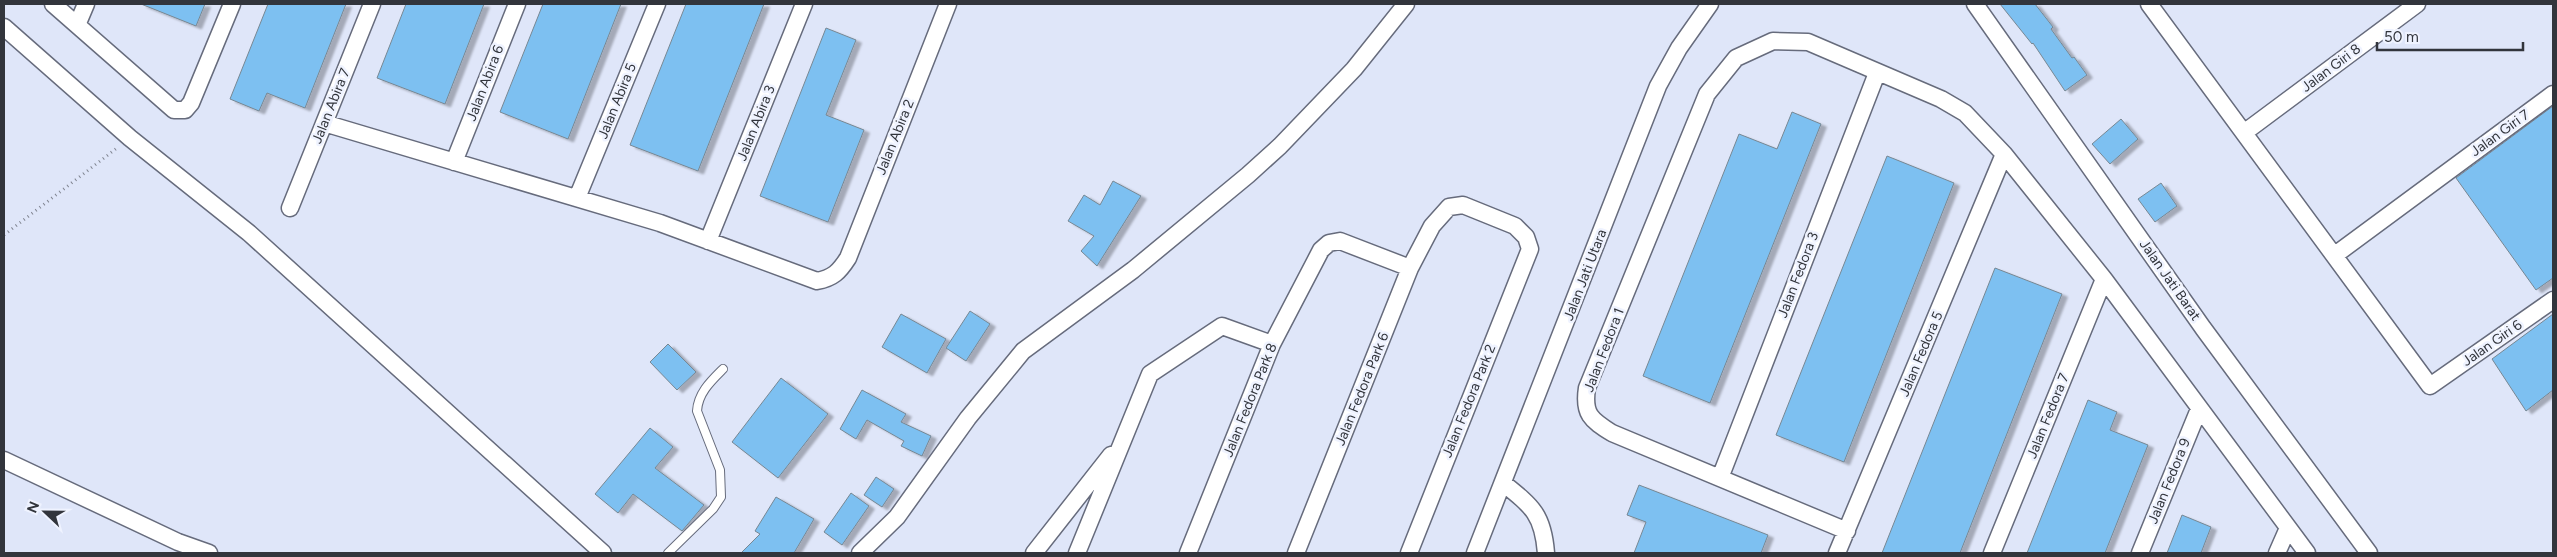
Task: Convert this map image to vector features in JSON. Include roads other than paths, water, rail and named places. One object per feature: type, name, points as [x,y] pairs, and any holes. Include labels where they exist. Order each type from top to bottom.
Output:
[{"type":"street","points":[[53,4],[78,23],[174,110],[185,110],[191,103],[232,4]]},
{"type":"street","points":[[78,23],[86,4]]},
{"type":"street","name":"Jalan Abira 7","points":[[290,208],[372,4]]},
{"type":"street","name":"Jalan Abira 6","points":[[454,162],[517,4]]},
{"type":"street","name":"Jalan Abira 5","points":[[577,198],[656,4]]},
{"type":"street","name":"Jalan Abira 3","points":[[708,241],[804,4]]},
{"type":"street","name":"Jalan Abira 2","points":[[708,241],[808,280],[816,281],[831,278],[841,269],[848,258],[948,4]]},
{"type":"street","points":[[860,553],[897,517],[968,418],[1023,351],[1133,270],[1248,175],[1280,146],[1347,76],[1406,4]]},
{"type":"street","name":"Jalan Jati Utara","points":[[1475,553],[1658,86],[1679,48],[1710,4]]},
{"type":"street","name":"Jalan Jati Barat","points":[[1976,4],[2203,328],[2369,553]]},
{"type":"street","points":[[2150,4],[2335,255]]},
{"type":"street","name":"Jalan Giri 8","points":[[2245,132],[2416,4]]},
{"type":"street","points":[[4,27],[130,138],[248,233],[603,553]]},
{"type":"street","name":"Jalan Fedora 1","points":[[1847,531],[1612,433],[1597,424],[1589,416],[1586,400],[1588,388],[1707,94],[1736,58],[1773,41],[1808,42],[1877,73]]},
{"type":"street","points":[[1877,73],[1941,99],[1965,113],[2004,154],[2104,279],[2308,553]]},
{"type":"street","name":"Jalan Fedora 3","points":[[1720,478],[1877,73]]},
{"type":"street","name":"Jalan Giri 7","points":[[2335,255],[2446,171],[2553,94]]},
{"type":"street","points":[[324,123],[660,223],[708,241]]},
{"type":"street","name":"Jalan Fedora 5","points":[[1838,553],[2004,154]]},
{"type":"street","name":"Jalan Fedora Park 6","points":[[1296,553],[1410,268],[1432,226],[1449,207],[1463,205],[1515,226],[1526,237],[1530,249]]},
{"type":"street","name":"Jalan Fedora Park 8","points":[[1188,553],[1272,344],[1321,250],[1329,243],[1340,241],[1410,268]]},
{"type":"street","name":"Jalan Fedora Park 2","points":[[1409,553],[1530,249]]},
{"type":"street","name":"Jalan Giri 6","points":[[2335,255],[2430,386],[2553,300]]},
{"type":"street","name":"Jalan Fedora 7","points":[[1992,553],[2104,279]]},
{"type":"street","points":[[1077,553],[1150,374],[1222,326],[1272,344]]},
{"type":"street","name":"Jalan Fedora 9","points":[[2140,553],[2199,409]]},
{"type":"street","points":[[1034,553],[1123,440]]},
{"type":"street","points":[[4,460],[178,542],[209,553]]},
{"type":"street","points":[[1503,483],[1523,499],[1540,521],[1544,528],[1546,553]]},
{"type":"street","points":[[2277,553],[2288,528]]},
{"type":"lane","points":[[668,553],[713,509],[721,497],[720,470],[697,411],[698,402],[705,389],[723,369]]}]
